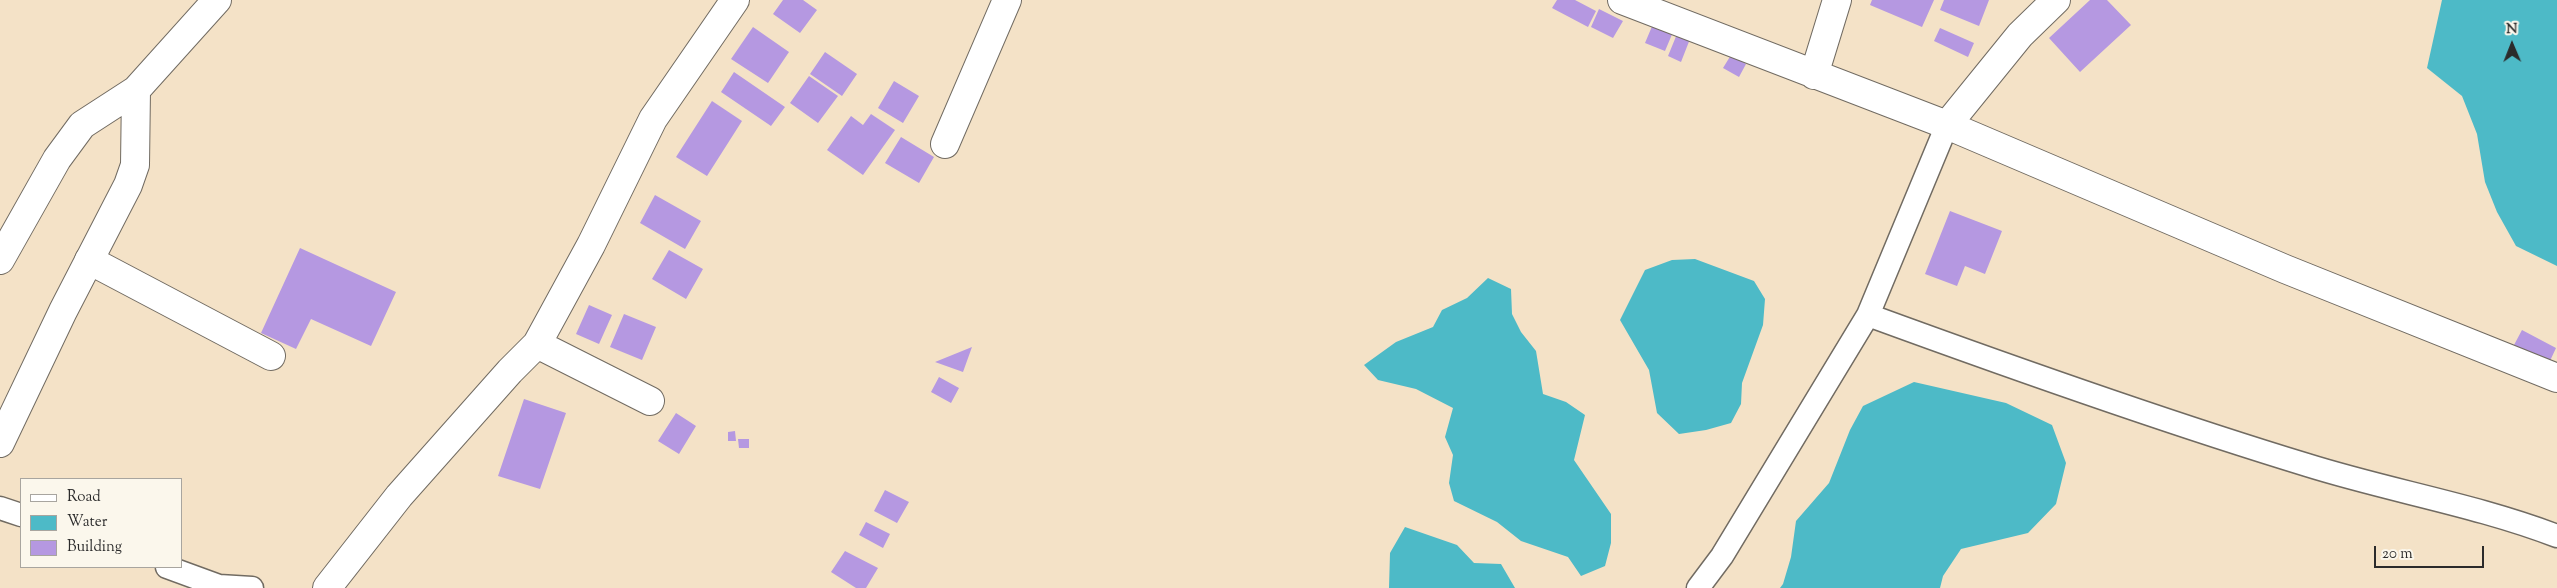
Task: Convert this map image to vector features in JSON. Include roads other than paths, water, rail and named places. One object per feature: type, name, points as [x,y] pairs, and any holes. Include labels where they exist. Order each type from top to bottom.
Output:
[{"type":"street","points":[[0,260],[57,160],[82,125],[136,90],[217,0]]},
{"type":"street","points":[[327,588],[399,496],[510,370],[537,344],[591,245],[653,119],[735,0]]},
{"type":"street","points":[[945,144],[1007,0]]},
{"type":"street","points":[[1622,0],[1947,125],[2285,269],[2557,378]]},
{"type":"street","points":[[1814,75],[1837,0]]},
{"type":"street","points":[[1947,125],[2020,35],[2056,0]]},
{"type":"street","points":[[0,443],[89,260],[128,185],[135,165],[136,90]]},
{"type":"street","points":[[89,260],[270,356]]},
{"type":"street","points":[[537,344],[650,401]]},
{"type":"lane","points":[[1698,588],[1722,556],[1868,315],[1947,125]]},
{"type":"lane","points":[[1868,315],[2070,389],[2290,460],[2515,520],[2557,536]]},
{"type":"lane","points":[[0,508],[20,515]]},
{"type":"lane","points":[[170,568],[219,586],[252,588]]},
{"type":"water","points":[[2442,0],[2557,0],[2557,266],[2516,246],[2497,212],[2485,182],[2477,134],[2462,96],[2427,68]]},
{"type":"water","points":[[1695,259],[1754,281],[1765,299],[1763,325],[1742,383],[1741,404],[1731,423],[1706,430],[1679,434],[1657,413],[1649,370],[1620,320],[1645,270],[1672,260]]},
{"type":"water","points":[[1488,278],[1511,289],[1512,314],[1521,332],[1536,351],[1543,394],[1566,402],[1585,415],[1574,460],[1611,514],[1611,543],[1605,566],[1581,576],[1568,557],[1521,541],[1497,522],[1454,501],[1449,483],[1453,455],[1445,437],[1453,408],[1416,389],[1378,380],[1364,365],[1396,342],[1433,327],[1442,310],[1467,298]]},
{"type":"water","points":[[1914,382],[2006,403],[2052,425],[2066,463],[2056,504],[2028,533],[1961,549],[1943,576],[1940,588],[1780,588],[1791,557],[1796,521],[1829,483],[1850,430],[1863,406]]},
{"type":"water","points":[[1405,527],[1457,545],[1474,563],[1501,564],[1515,588],[1389,588],[1390,553]]}]
